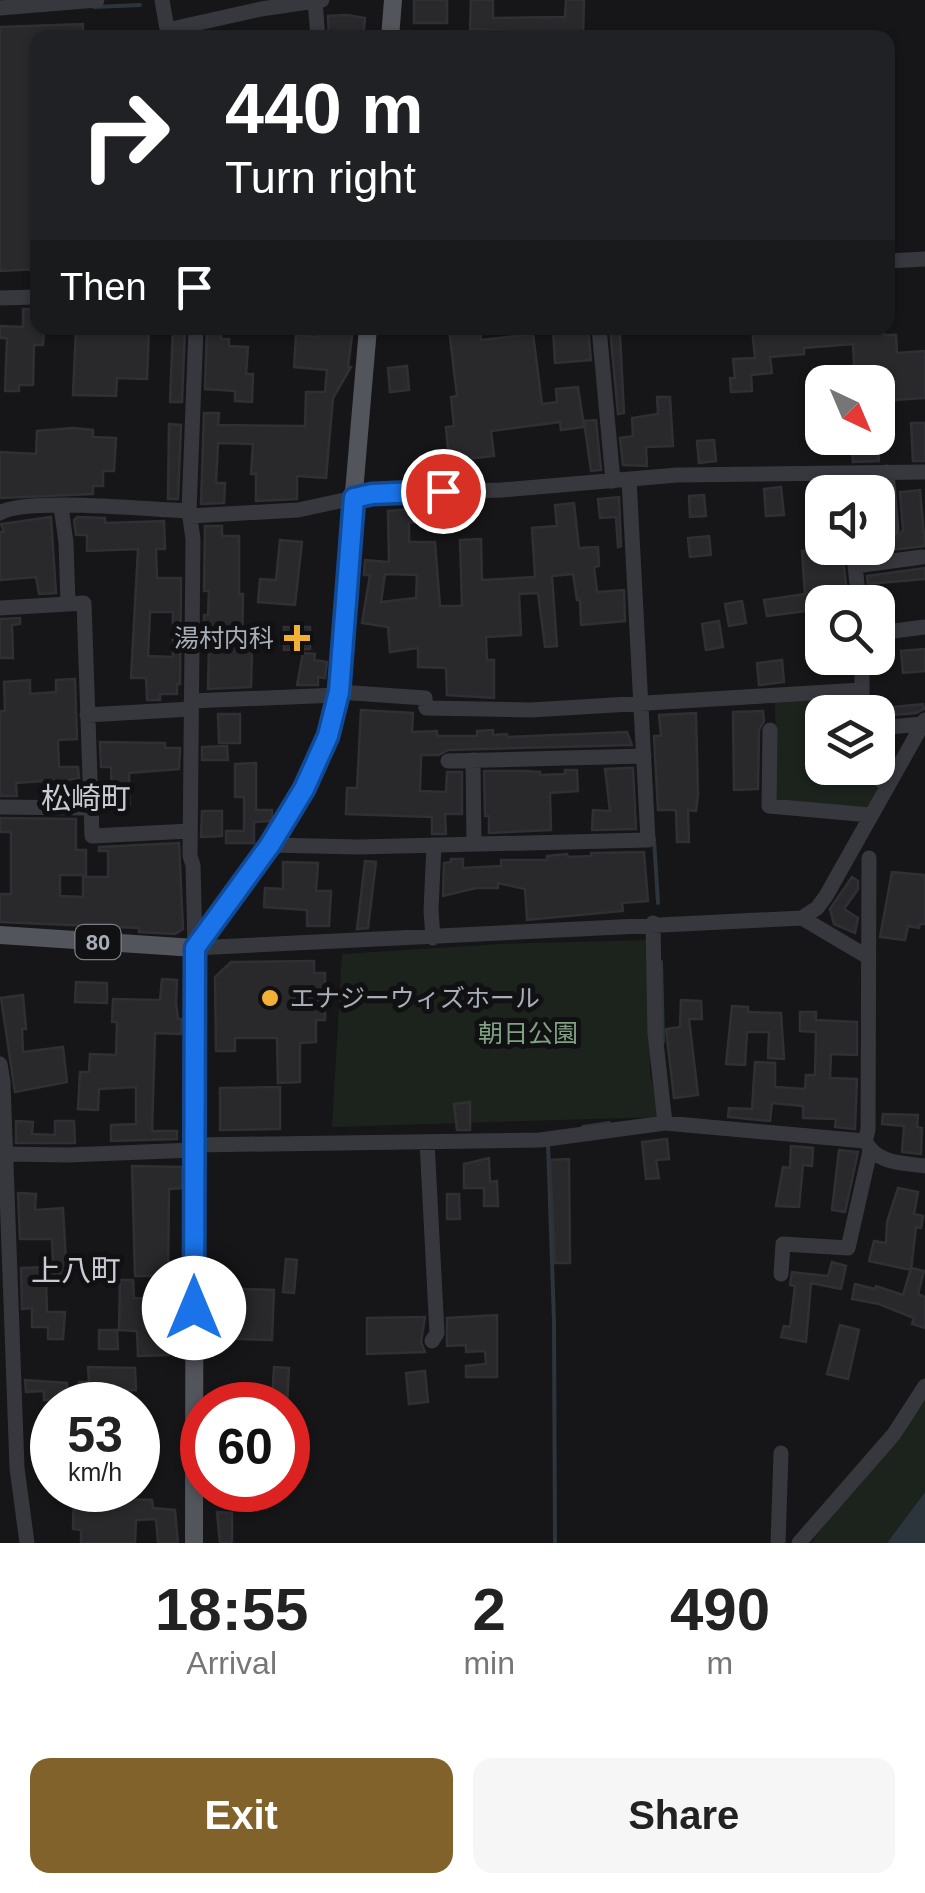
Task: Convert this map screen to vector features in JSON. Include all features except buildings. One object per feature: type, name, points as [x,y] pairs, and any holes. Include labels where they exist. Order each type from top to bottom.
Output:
[{"type":"main road","points":[[390,30],[392,0]]},
{"type":"main road","points":[[194,1543],[195,948],[270,845],[320,758],[338,693],[367,335]]},
{"type":"main road","name":"80","points":[[0,935],[195,948]]},
{"type":"street","points":[[0,8],[19,12],[96,0]]},
{"type":"street","points":[[162,0],[167,30]]},
{"type":"street","points":[[186,30],[319,0],[318,30]]},
{"type":"street","points":[[895,261],[925,259]]},
{"type":"street","points":[[0,298],[30,297]]},
{"type":"street","points":[[196,335],[190,514],[190,831],[195,948],[802,918],[826,896],[924,722]]},
{"type":"street","points":[[270,845],[358,848],[648,840],[643,703],[621,480],[600,335]]},
{"type":"street","points":[[0,513],[9,507],[61,506],[190,514],[298,510],[414,491],[502,490],[743,472],[925,472]]},
{"type":"street","points":[[61,506],[68,603]]},
{"type":"street","points":[[857,585],[855,566],[922,558]]},
{"type":"street","points":[[0,608],[84,603],[92,836],[190,831]]},
{"type":"street","points":[[895,631],[925,627]]},
{"type":"street","points":[[861,675],[861,695]]},
{"type":"street","points":[[87,715],[338,693],[425,698],[426,708],[531,710],[861,690]]},
{"type":"street","points":[[895,726],[924,722]]},
{"type":"street","points":[[770,730],[769,806],[870,815]]},
{"type":"street","points":[[448,761],[644,756]]},
{"type":"street","points":[[474,760],[474,843]]},
{"type":"street","points":[[0,807],[90,808]]},
{"type":"street","points":[[433,938],[434,844]]},
{"type":"street","points":[[781,1274],[783,1244],[856,1250],[868,1146],[869,858]]},
{"type":"street","points":[[802,918],[868,957]]},
{"type":"street","points":[[653,923],[655,1032],[664,1118]]},
{"type":"street","points":[[0,1064],[17,1468],[27,1543]]},
{"type":"street","points":[[6,1154],[68,1156],[195,1147],[548,1139],[664,1118],[868,1146],[880,1158],[925,1166]]},
{"type":"street","points":[[428,1142],[437,1333],[432,1341]]},
{"type":"street","points":[[799,1543],[894,1434],[925,1386]]},
{"type":"street","points":[[778,1543],[781,1453]]},
{"type":"green space","points":[[775,698],[805,699],[805,785],[877,785],[882,789],[868,811],[776,800]]},
{"type":"green space","name":"朝日公園","points":[[649,940],[650,1072],[659,1117],[332,1127],[342,954]]},
{"type":"green space","points":[[925,1392],[925,1492],[887,1543],[811,1543]]},
{"type":"shaded area","points":[[925,1492],[925,1543],[887,1543]]},
{"type":"waterway","points":[[94,7],[140,5]]},
{"type":"waterway","points":[[654,839],[658,903]]},
{"type":"waterway","points":[[661,962],[663,1042]]},
{"type":"waterway","points":[[583,1127],[609,1123]]},
{"type":"waterway","points":[[548,1143],[555,1543]]},
{"type":"place","name":"湯村内科","points":[[297,638]]},
{"type":"place","name":"エナジーウィズホール","points":[[270,998]]},
{"type":"district","name":"松崎町","points":[[86,799]]},
{"type":"district","name":"上八町","points":[[76,1271]]},
{"type":"route","points":[[194,1308],[195,948],[270,845],[304,789],[328,736],[339,692],[354,498],[443,491]]}]
